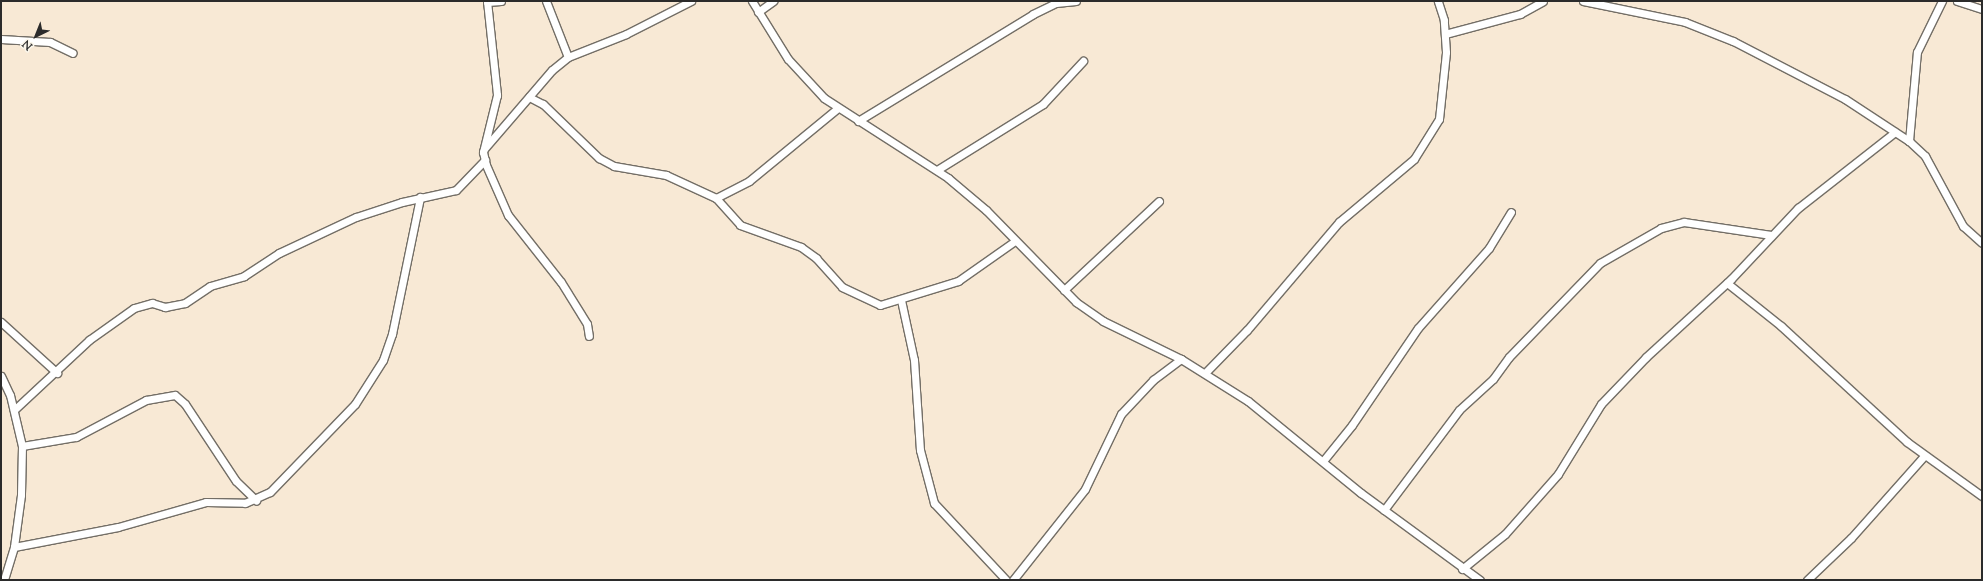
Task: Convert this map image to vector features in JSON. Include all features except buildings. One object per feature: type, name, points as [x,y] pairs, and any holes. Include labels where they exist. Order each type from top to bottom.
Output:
[{"type":"street","points":[[501,1],[487,2],[498,95],[484,149],[485,160],[508,215],[561,282],[587,324],[589,336]]},
{"type":"street","points":[[546,1],[568,57]]},
{"type":"street","points":[[484,149],[552,70],[568,57],[626,34],[691,1]]},
{"type":"street","points":[[752,1],[788,59],[838,108],[937,170],[986,210],[1064,290],[1103,321],[1181,359],[1248,401],[1384,510],[1462,569],[1480,580]]},
{"type":"street","points":[[758,12],[772,1]]},
{"type":"street","points":[[858,121],[1033,14],[1056,3],[1076,1]]},
{"type":"street","points":[[1205,373],[1247,330],[1339,222],[1414,159],[1439,118],[1445,34],[1438,1]]},
{"type":"street","points":[[1445,34],[1520,14],[1543,1]]},
{"type":"street","points":[[1583,1],[1606,3],[1685,22],[1733,41],[1845,99],[1909,141],[1925,156],[1963,226],[1982,243]]},
{"type":"street","points":[[1909,141],[1917,52],[1942,1]]},
{"type":"street","points":[[1957,1],[1982,9]]},
{"type":"street","points":[[1,39],[38,39],[60,45],[73,53]]},
{"type":"street","points":[[937,170],[1043,104],[1083,61]]},
{"type":"street","points":[[529,98],[543,104],[599,158],[614,166],[666,175],[716,198],[740,225],[800,247],[816,258],[842,286],[864,299],[880,305],[900,300],[964,278],[1015,241]]},
{"type":"street","points":[[716,198],[749,180],[838,108]]},
{"type":"street","points":[[1462,569],[1505,534],[1558,474],[1601,404],[1646,357],[1727,283],[1771,235],[1838,176],[1896,132]]},
{"type":"street","points":[[14,410],[35,387],[57,373],[89,340],[134,308],[152,303],[165,307],[185,303],[210,286],[244,276],[280,253],[356,217],[420,197],[456,190],[485,160]]},
{"type":"street","points":[[14,547],[118,527],[206,502],[236,504],[256,500],[270,492],[347,414],[382,360],[392,334],[420,197]]},
{"type":"street","points":[[1064,290],[1158,201]]},
{"type":"street","points":[[1323,461],[1352,425],[1418,328],[1489,248],[1511,212]]},
{"type":"street","points":[[1384,510],[1459,410],[1493,380],[1509,358],[1600,263],[1661,228],[1684,222],[1771,235]]},
{"type":"street","points":[[1727,283],[1781,326],[1924,456],[1982,496]]},
{"type":"street","points":[[900,300],[914,360],[920,450],[934,503],[1006,580]]},
{"type":"street","points":[[1,322],[57,373]]},
{"type":"street","points":[[1013,580],[1085,489],[1121,414],[1152,380],[1181,359]]},
{"type":"street","points":[[1,376],[14,410],[22,446],[21,495],[14,547],[4,580]]},
{"type":"street","points":[[22,446],[76,437],[146,400],[175,395],[185,404],[236,481],[256,500]]},
{"type":"street","points":[[1808,580],[1851,538],[1924,456]]}]
